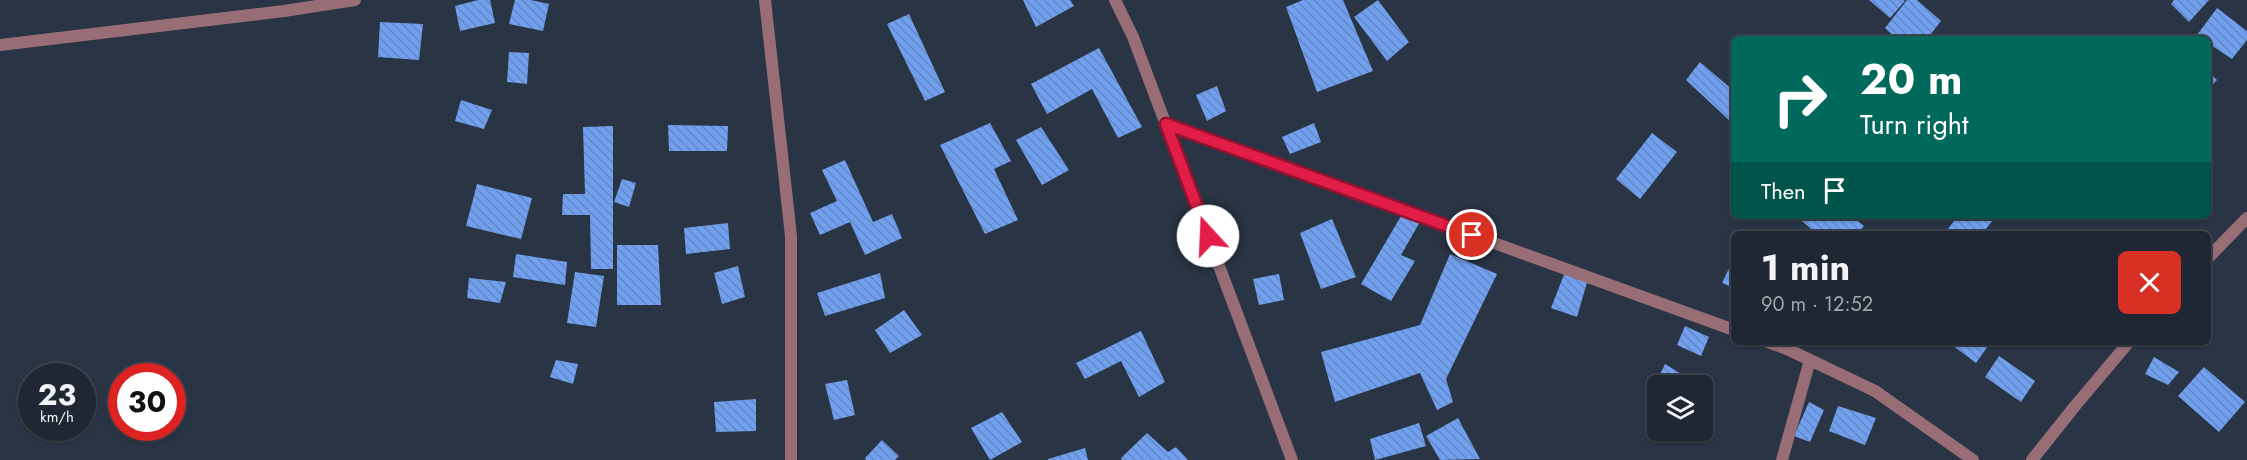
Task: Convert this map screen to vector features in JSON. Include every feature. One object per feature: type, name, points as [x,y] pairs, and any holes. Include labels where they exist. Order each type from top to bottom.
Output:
[{"type":"street","points":[[0,45],[284,11],[355,0]]},
{"type":"street","points":[[765,0],[791,236],[791,460]]},
{"type":"street","points":[[1115,0],[1133,37],[1292,460]]},
{"type":"street","points":[[1166,124],[1731,329]]},
{"type":"street","points":[[2211,255],[2247,218]]},
{"type":"street","points":[[1775,345],[1875,391],[1973,460]]},
{"type":"street","points":[[2032,460],[2127,345]]},
{"type":"street","points":[[1782,460],[1810,360]]},
{"type":"building","points":[[478,0],[490,0],[495,23],[460,31],[455,6]]},
{"type":"building","points":[[515,0],[531,0],[549,4],[543,31],[509,24]]},
{"type":"building","points":[[1023,0],[1070,0],[1074,6],[1036,27]]},
{"type":"building","points":[[1303,0],[1343,0],[1373,71],[1317,92],[1286,7]]},
{"type":"building","points":[[1378,0],[1409,42],[1387,61],[1354,17]]},
{"type":"building","points":[[1869,0],[1903,0],[1905,1],[1890,18]]},
{"type":"building","points":[[1907,0],[1917,0],[1941,21],[1929,36],[1894,36],[1885,28]]},
{"type":"building","points":[[2174,0],[2209,0],[2189,22],[2171,4]]},
{"type":"building","points":[[2217,8],[2247,31],[2247,40],[2232,59],[2211,45],[2211,36],[2197,35]]},
{"type":"building","points":[[909,14],[945,92],[925,101],[887,24]]},
{"type":"building","points":[[380,22],[423,24],[419,60],[378,57]]},
{"type":"building","points":[[1099,48],[1142,127],[1118,138],[1092,89],[1047,114],[1031,84]]},
{"type":"building","points":[[509,52],[529,53],[527,84],[507,82]]},
{"type":"building","points":[[1700,62],[1731,88],[1731,122],[1686,80]]},
{"type":"building","points":[[2211,75],[2217,80],[2211,86]]},
{"type":"building","points":[[1217,86],[1226,111],[1207,121],[1196,95]]},
{"type":"building","points":[[461,100],[492,110],[484,129],[455,121]]},
{"type":"building","points":[[990,123],[1011,161],[994,169],[1018,220],[985,234],[940,145]]},
{"type":"building","points":[[1314,123],[1321,142],[1290,154],[1282,137]]},
{"type":"building","points":[[668,125],[728,126],[727,151],[669,151]]},
{"type":"building","points":[[613,126],[613,269],[591,269],[590,215],[562,215],[563,194],[585,194],[583,127]]},
{"type":"building","points":[[1041,127],[1069,170],[1042,185],[1016,140]]},
{"type":"building","points":[[1652,133],[1677,152],[1640,199],[1616,179]]},
{"type":"building","points":[[845,160],[873,222],[892,214],[902,238],[865,255],[850,222],[820,235],[810,213],[837,201],[822,170]]},
{"type":"building","points":[[622,179],[636,183],[629,207],[614,202]]},
{"type":"building","points":[[477,184],[532,198],[521,239],[466,226]]},
{"type":"building","points":[[1404,211],[1421,220],[1401,255],[1415,261],[1391,301],[1361,284]]},
{"type":"building","points":[[1332,219],[1356,277],[1321,289],[1300,233]]},
{"type":"building","points":[[1800,219],[1856,219],[1864,226],[1860,231],[1814,231]]},
{"type":"building","points":[[1956,219],[1994,219],[1984,231],[1946,231]]},
{"type":"building","points":[[728,223],[730,249],[686,254],[684,228]]},
{"type":"building","points":[[617,245],[658,245],[661,305],[617,305]]},
{"type":"building","points":[[516,254],[567,262],[565,285],[513,277]]},
{"type":"building","points":[[1450,254],[1497,274],[1446,379],[1453,402],[1437,410],[1420,373],[1335,402],[1321,352],[1420,325]]},
{"type":"building","points":[[1731,264],[1731,287],[1722,283]]},
{"type":"building","points":[[738,266],[745,297],[722,304],[714,273]]},
{"type":"building","points":[[575,272],[604,276],[596,327],[567,323]]},
{"type":"building","points":[[1565,272],[1588,279],[1577,317],[1551,308]]},
{"type":"building","points":[[880,273],[885,298],[825,316],[817,293]]},
{"type":"building","points":[[1279,274],[1284,300],[1259,305],[1253,279]]},
{"type":"building","points":[[469,278],[506,282],[500,303],[467,298]]},
{"type":"building","points":[[904,310],[922,335],[890,353],[875,330]]},
{"type":"building","points":[[1685,326],[1709,337],[1701,356],[1677,345]]},
{"type":"building","points":[[1141,331],[1165,382],[1139,397],[1121,361],[1085,379],[1076,363]]},
{"type":"building","points":[[1952,345],[1987,345],[1976,363]]},
{"type":"building","points":[[1999,356],[2035,381],[2021,402],[1985,377]]},
{"type":"building","points":[[2154,357],[2179,372],[2168,385],[2145,374]]},
{"type":"building","points":[[556,360],[578,364],[573,384],[550,377]]},
{"type":"building","points":[[1665,364],[1683,375],[1660,375]]},
{"type":"building","points":[[2204,367],[2245,402],[2219,432],[2178,396]]},
{"type":"building","points":[[847,380],[855,415],[834,420],[825,384]]},
{"type":"building","points":[[756,399],[756,431],[716,432],[714,402]]},
{"type":"building","points":[[1809,402],[1824,410],[1810,442],[1794,436]]},
{"type":"building","points":[[1838,406],[1876,418],[1865,445],[1829,431]]},
{"type":"building","points":[[1002,412],[1022,442],[990,460],[971,428]]},
{"type":"building","points":[[1458,418],[1480,459],[1440,460],[1426,436]]},
{"type":"building","points":[[1419,423],[1426,446],[1375,460],[1370,439]]},
{"type":"building","points":[[1147,433],[1168,452],[1176,447],[1188,460],[1122,460],[1121,458]]},
{"type":"building","points":[[882,440],[899,456],[895,460],[866,460],[865,458]]},
{"type":"building","points":[[1085,448],[1088,460],[1048,460],[1048,459]]},
{"type":"route","points":[[1208,236],[1166,124],[1472,235]]}]
